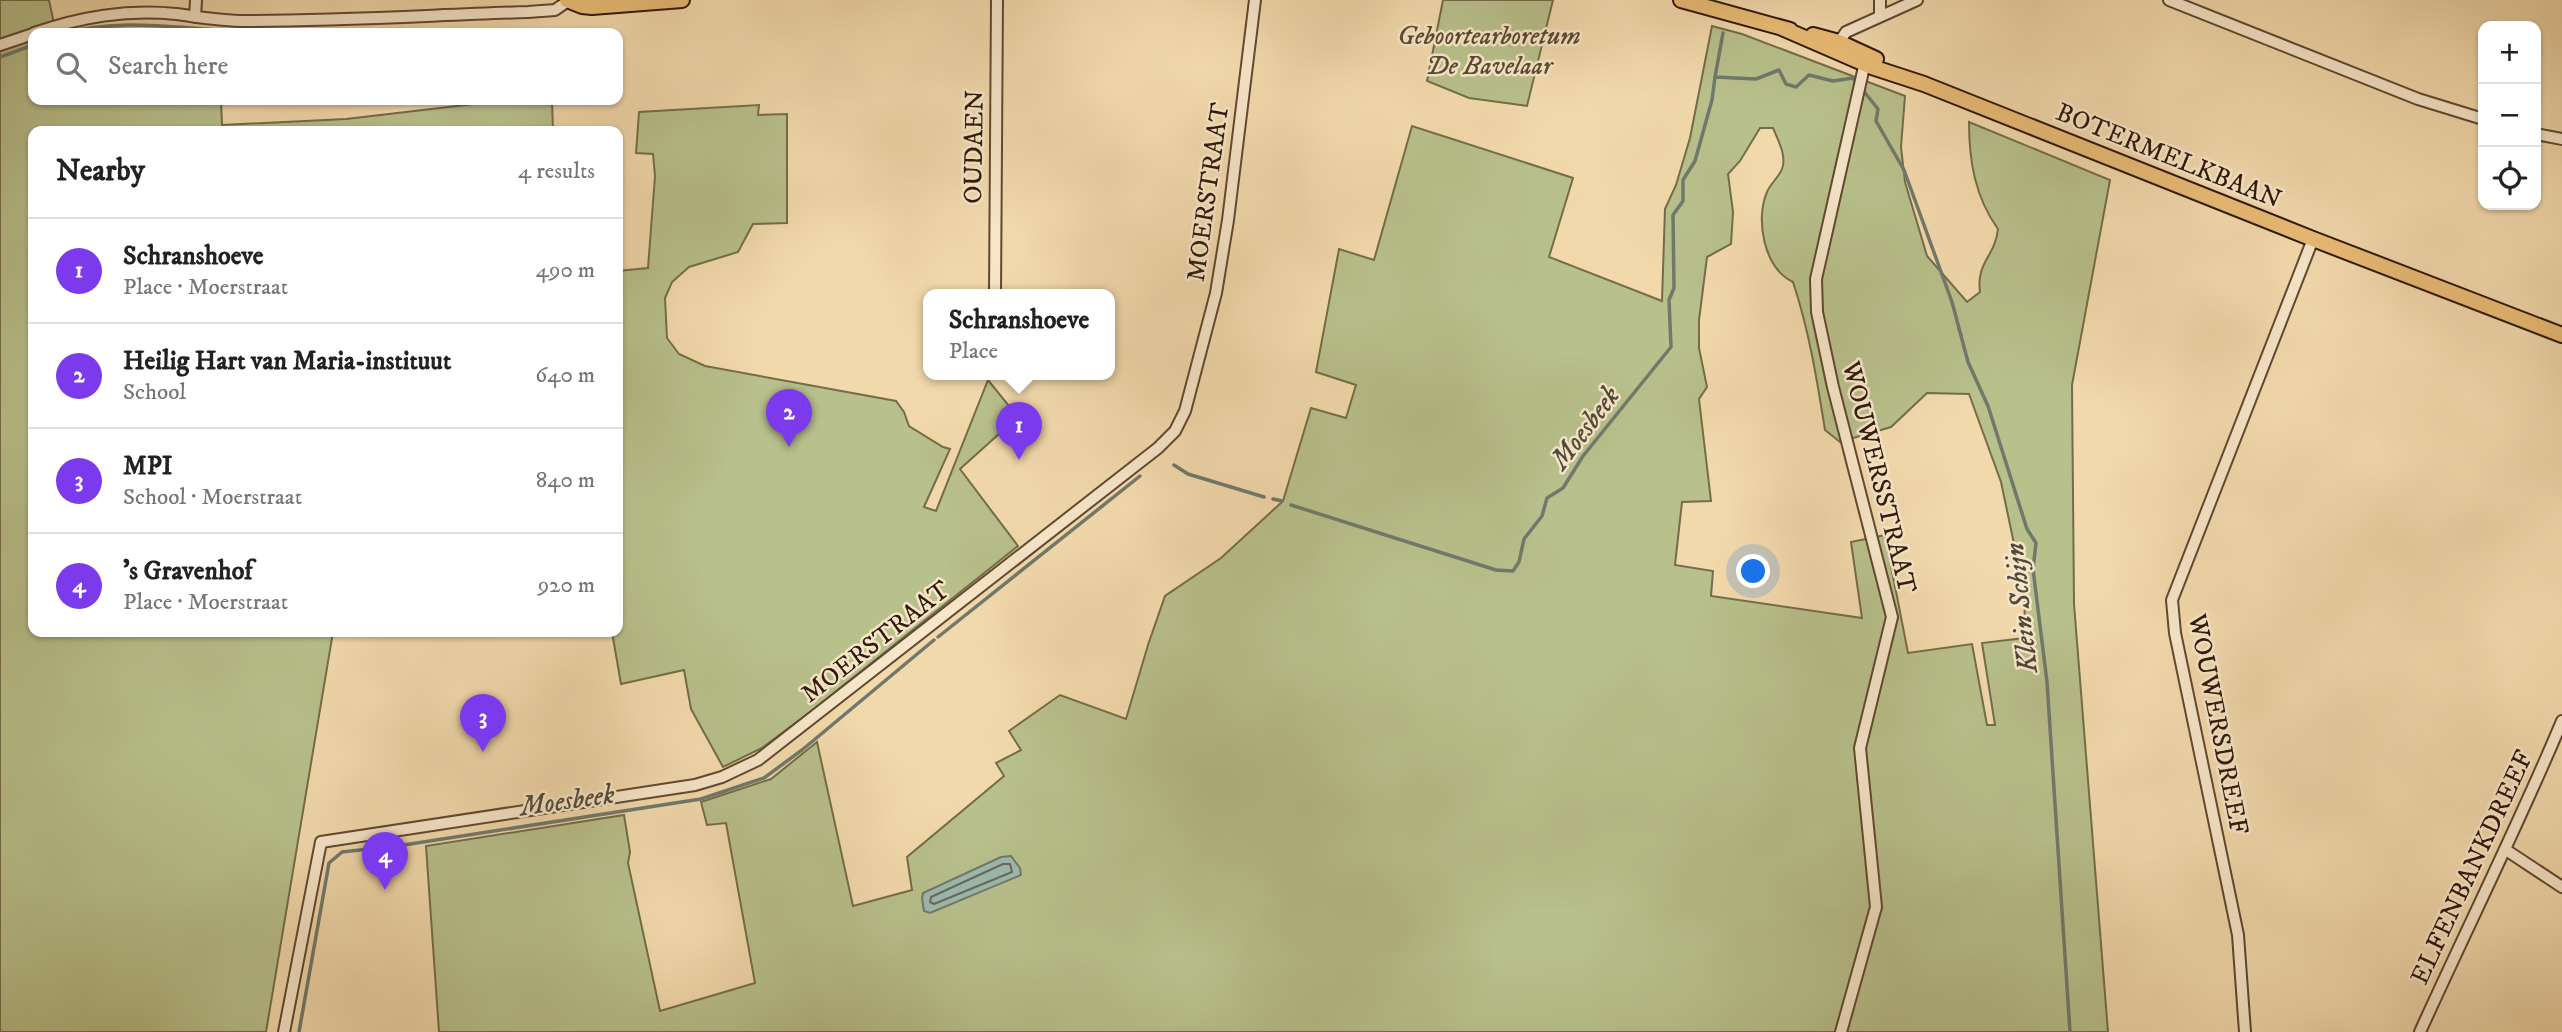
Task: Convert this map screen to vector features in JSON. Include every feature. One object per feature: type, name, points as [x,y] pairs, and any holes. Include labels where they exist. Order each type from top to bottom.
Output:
[{"type":"main road","points":[[568,0],[592,7],[682,0]]},
{"type":"main road","name":"BOTERMELKBAAN","points":[[1681,0],[1839,42],[1865,60]]},
{"type":"main road","name":"BOTERMELKBAAN","points":[[1782,28],[2562,335]]},
{"type":"main road","name":"BOTERMELKBAAN","points":[[2396,271],[2414,282],[2562,342]]},
{"type":"street","points":[[195,17],[196,0]]},
{"type":"street","points":[[528,12],[551,0]]},
{"type":"street","points":[[561,0],[568,0]]},
{"type":"street","points":[[49,28],[77,19],[131,12],[240,21],[349,20],[555,10],[568,0]]},
{"type":"street","name":"OUDAEN","points":[[995,289],[998,0]]},
{"type":"street","name":"MOERSTRAAT","points":[[284,1032],[321,842],[695,785],[722,777],[758,761],[1158,448],[1175,431],[1185,411],[1216,293],[1228,220],[1255,0]]},
{"type":"street","points":[[1880,0],[1880,16]]},
{"type":"street","points":[[1839,42],[1846,32],[1917,0]]},
{"type":"street","points":[[2169,0],[2418,99],[2478,118]]},
{"type":"street","points":[[0,46],[28,35]]},
{"type":"street","name":"WOUWERSSTRAAT","points":[[1841,1032],[1876,907],[1860,748],[1892,617],[1816,312],[1816,279],[1865,60]]},
{"type":"street","points":[[2541,135],[2562,139]]},
{"type":"street","name":"WOUWERSDREEF","points":[[2245,1032],[2238,936],[2175,633],[2172,600],[2314,239]]},
{"type":"street","name":"ELFENBANKDREEF","points":[[2420,1032],[2461,940],[2506,850],[2562,721]]},
{"type":"street","points":[[2506,850],[2562,887]]},
{"type":"green space","points":[[0,0],[49,0],[55,28],[28,28],[28,105],[221,105],[222,125],[346,119],[465,105],[552,105],[553,126],[28,126],[28,637],[332,637],[266,1032],[0,1032]]},
{"type":"green space","name":"Geboortearboretum De Bavelaar","points":[[1443,0],[1553,0],[1527,106],[1469,98],[1427,81]]},
{"type":"green space","points":[[1712,26],[1742,34],[1905,96],[1901,147],[1905,182],[1927,256],[1967,302],[1980,292],[1983,266],[1998,229],[1984,204],[1975,178],[1969,122],[2110,180],[2072,385],[2074,604],[2108,1032],[439,1032],[426,846],[624,815],[630,852],[628,863],[660,1011],[755,983],[726,823],[707,825],[701,802],[771,779],[817,742],[853,906],[912,890],[907,857],[1004,776],[996,763],[1021,750],[1009,731],[1060,695],[1126,719],[1165,596],[1221,558],[1283,501],[1311,408],[1346,418],[1356,385],[1316,372],[1339,249],[1374,260],[1412,126],[1573,178],[1549,257],[1662,301],[1665,209],[1676,185],[1690,138]],"holes":[[[1760,128],[1773,128],[1781,148],[1783,164],[1763,203],[1762,229],[1769,255],[1775,266],[1793,282],[1799,300],[1816,374],[1825,430],[1840,442],[1891,427],[1927,393],[1969,394],[2001,482],[2025,596],[2024,638],[1982,643],[1995,725],[1987,725],[1972,644],[1908,653],[1885,535],[1851,542],[1862,618],[1711,596],[1713,571],[1675,565],[1682,502],[1711,501],[1699,399],[1707,387],[1699,348],[1699,320],[1707,257],[1731,244],[1733,212],[1728,174],[1740,161]]]},
{"type":"green space","points":[[759,105],[758,115],[787,114],[787,223],[753,224],[738,252],[689,267],[672,282],[665,298],[667,338],[679,354],[705,366],[896,401],[909,426],[950,449],[924,507],[936,511],[988,380],[1018,417],[960,469],[1018,546],[762,748],[723,767],[691,709],[684,670],[621,684],[613,637],[623,637],[623,270],[648,268],[655,176],[653,154],[636,153],[639,112]]},
{"type":"water","points":[[1011,856],[1020,868],[1021,875],[930,913],[924,911],[923,893],[1001,857]]},
{"type":"waterway","points":[[91,28],[123,25],[191,28]]},
{"type":"waterway","name":"Klein Schijn","points":[[1723,33],[1715,77],[1756,79],[1779,70],[1786,84],[1796,87],[1809,75],[1833,81],[1853,78],[1855,81]]},
{"type":"waterway","points":[[0,57],[28,47]]},
{"type":"waterway","name":"Moesbeek","points":[[1291,505],[1496,570],[1513,571],[1519,562],[1524,539],[1542,516],[1547,498],[1563,488],[1583,456],[1671,347],[1669,300],[1674,288],[1673,215],[1683,201],[1683,180],[1695,161],[1712,100],[1715,77]]},
{"type":"waterway","name":"Klein Schijn","points":[[1862,89],[1878,109],[1876,121],[1904,170],[1952,302],[1968,362],[1988,406],[2027,529],[2036,543],[2033,569],[2047,682],[2070,1032]]},
{"type":"waterway","name":"Moesbeek","points":[[1174,465],[1188,474],[1264,497]]},
{"type":"waterway","name":"Moesbeek","points":[[938,637],[1140,476]]},
{"type":"waterway","name":"Moesbeek","points":[[1273,499],[1282,501]]},
{"type":"waterway","name":"Moesbeek","points":[[299,1032],[329,863],[342,852],[404,845],[701,799],[764,778],[802,750],[934,640]]},
{"type":"place","name":"Heilig Hart van Maria-instituut","points":[[789,447]]},
{"type":"place","name":"Schranshoeve","points":[[1019,460]]},
{"type":"place","name":"MPI","points":[[483,752]]},
{"type":"place","name":"'s Gravenhof","points":[[385,890]]}]
